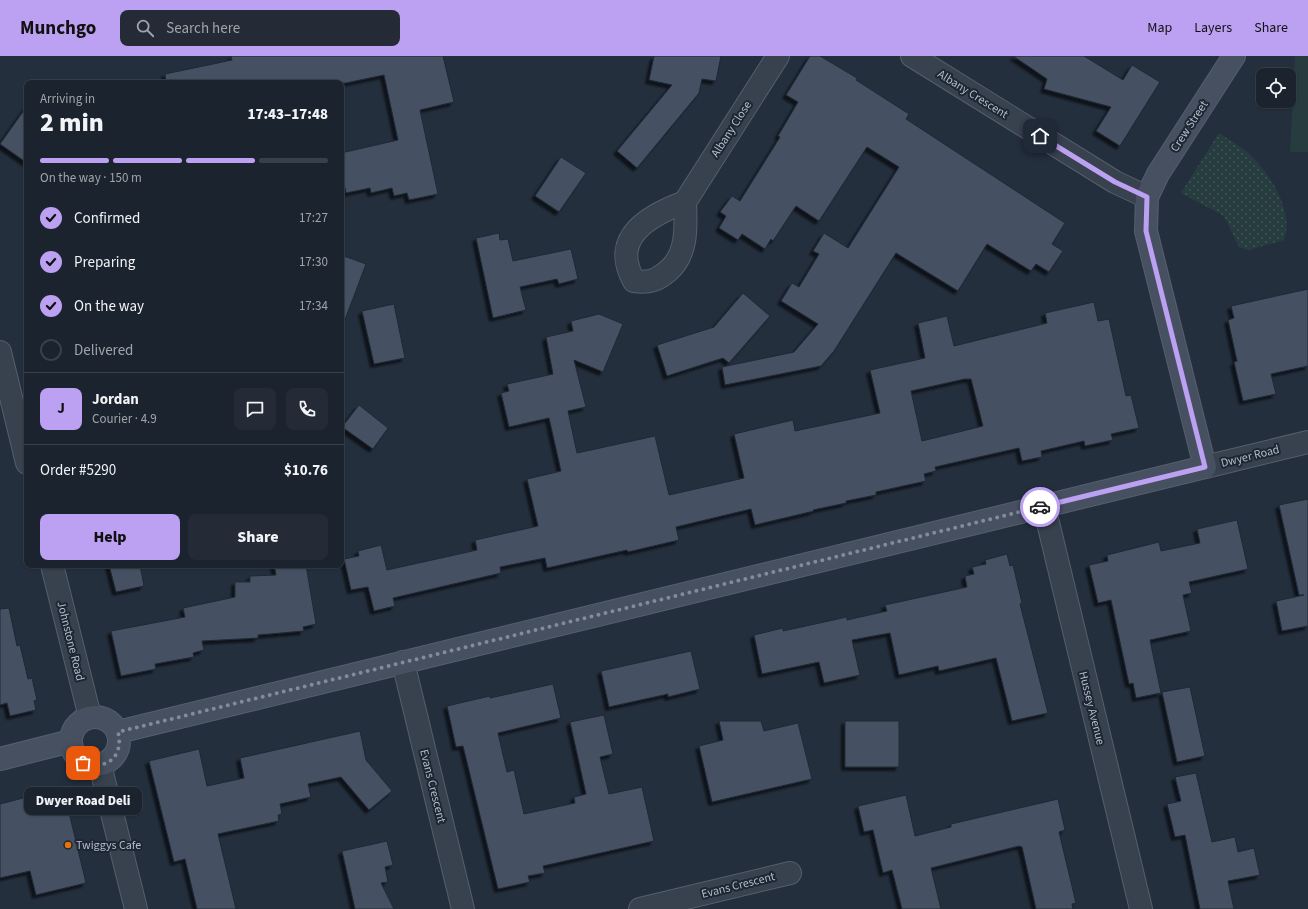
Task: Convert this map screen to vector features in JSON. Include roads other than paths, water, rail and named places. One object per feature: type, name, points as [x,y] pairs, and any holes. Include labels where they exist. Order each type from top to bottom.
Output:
[{"type":"street","name":"Albany Close","points":[[685,202],[778,56]]},
{"type":"street","name":"Albany Crescent","points":[[912,56],[1115,182],[1147,197]]},
{"type":"street","name":"Crew Street","points":[[1147,197],[1158,174],[1234,56]]},
{"type":"street","points":[[1147,197],[1146,231],[1205,467]]},
{"type":"street","points":[[0,352],[15,425],[24,454]]},
{"type":"street","name":"Dwyer Road","points":[[118,732],[1308,442]]},
{"type":"street","name":"Hussey Avenue","points":[[1044,506],[1141,909]]},
{"type":"street","name":"Johnstone Road","points":[[53,568],[90,717]]},
{"type":"street","name":"Evans Crescent","points":[[403,662],[463,909]]},
{"type":"street","points":[[90,717],[107,719],[114,725],[118,732],[120,741],[115,756],[109,762],[100,766],[92,766],[83,763],[77,758],[72,750],[71,741],[77,725],[90,717]]},
{"type":"street","points":[[0,759],[71,741]]},
{"type":"street","points":[[100,766],[136,909]]},
{"type":"street","name":"Evans Crescent","points":[[640,909],[790,873]]},
{"type":"place","name":"Dwyer Road Deli","points":[[83,763]]},
{"type":"place","name":"Twiggys Cafe","points":[[68,845]]}]
